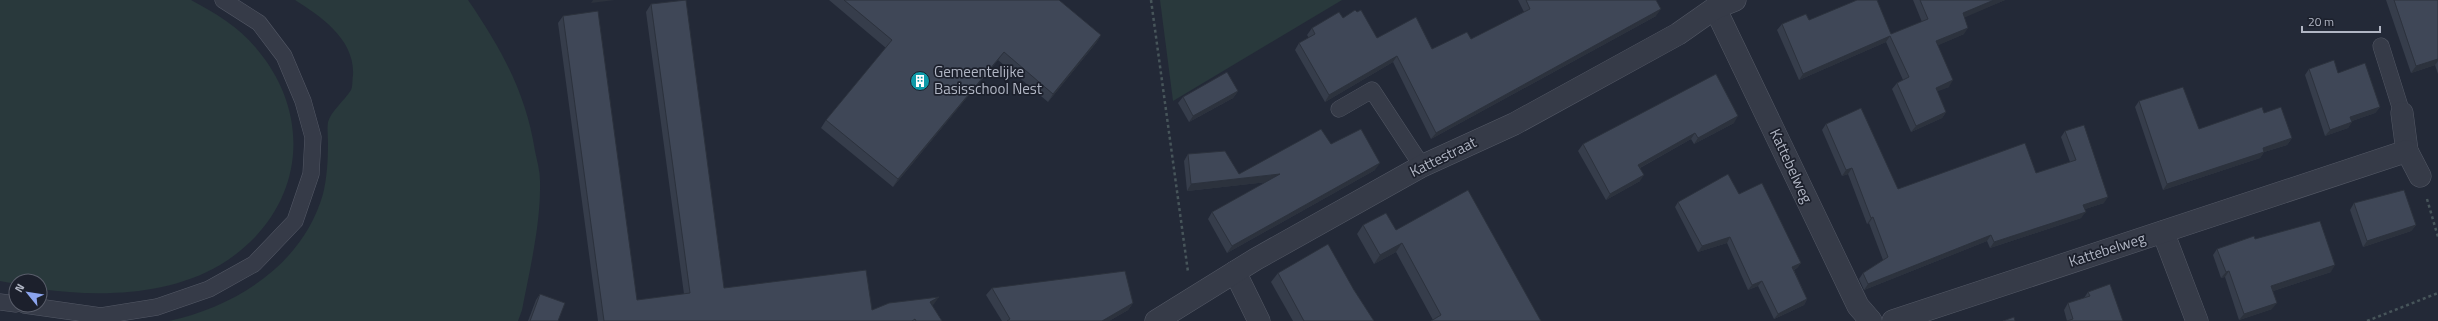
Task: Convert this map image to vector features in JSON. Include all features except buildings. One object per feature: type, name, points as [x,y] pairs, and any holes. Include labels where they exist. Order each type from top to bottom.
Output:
[{"type":"street","name":"Kattestraat","points":[[1156,321],[1235,272],[1422,166],[1514,124],[1678,34],[1725,4]]},
{"type":"street","name":"Kattebelweg","points":[[1725,4],[1858,306],[1871,321]]},
{"type":"street","points":[[2402,113],[2407,151],[2420,176]]},
{"type":"street","name":"Kattebelweg","points":[[1893,321],[2407,151]]},
{"type":"street","name":"Kattebelweg","points":[[2163,232],[2197,321]]},
{"type":"street","points":[[1235,272],[1259,321]]},
{"type":"lane","points":[[48,309],[101,318],[157,307],[209,289],[254,264],[295,221],[310,174],[313,137],[303,101],[284,56],[258,23],[223,0]]},
{"type":"lane","points":[[2381,46],[2402,113]]},
{"type":"lane","points":[[1339,109],[1372,90],[1422,166]]},
{"type":"path","points":[[1151,0],[1191,298]]},
{"type":"path","points":[[2420,176],[2438,237]]},
{"type":"path","points":[[2367,321],[2438,293]]},
{"type":"shaded area","points":[[0,0],[191,0],[226,21],[249,40],[276,76],[288,106],[293,136],[292,166],[283,194],[269,221],[247,245],[220,265],[199,275],[178,283],[132,292],[86,293],[48,290],[48,273],[8,273],[8,282],[0,281]]},
{"type":"shaded area","points":[[295,0],[468,0],[491,36],[519,90],[531,130],[539,170],[540,197],[537,230],[522,310],[518,321],[169,321],[219,305],[242,293],[264,278],[283,261],[300,241],[313,219],[323,194],[328,156],[328,122],[332,114],[351,90],[353,75],[352,62],[349,51],[343,40],[335,31],[316,14]]},
{"type":"shaded area","points":[[1160,0],[1342,0],[1173,101]]},
{"type":"place","name":"Gemeentelijke Basisschool Nest","points":[[920,81]]}]
